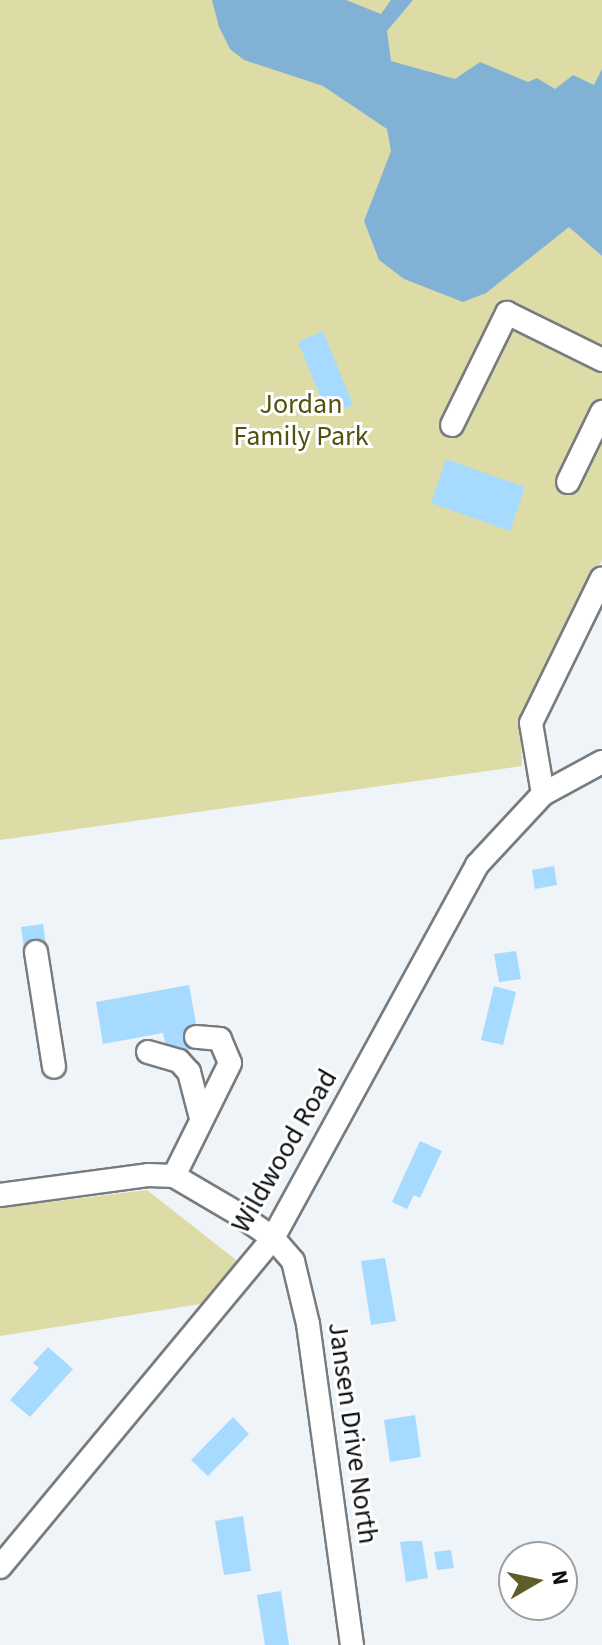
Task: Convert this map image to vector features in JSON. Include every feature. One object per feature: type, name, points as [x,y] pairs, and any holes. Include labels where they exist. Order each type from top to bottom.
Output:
[{"type":"street","points":[[452,425],[507,313],[602,360]]},
{"type":"street","points":[[568,482],[602,412]]},
{"type":"street","points":[[543,794],[531,723],[602,578]]},
{"type":"street","name":"Wildwood Road","points":[[0,1567],[273,1238],[477,865],[543,794],[602,762]]},
{"type":"street","points":[[36,952],[54,1067]]},
{"type":"street","points":[[174,1176],[230,1063],[220,1039],[196,1037]]},
{"type":"street","points":[[148,1052],[179,1061],[189,1072],[201,1118]]},
{"type":"street","points":[[0,1195],[119,1178],[174,1176],[273,1238]]},
{"type":"street","name":"Jansen Drive North","points":[[273,1238],[293,1261],[308,1324],[352,1645]]},
{"type":"green space","name":"Jordan Family Park","points":[[0,0],[602,0],[602,560],[520,716],[522,766],[0,840]]},
{"type":"green space","points":[[147,1190],[240,1263],[207,1303],[0,1336],[0,1208]]},
{"type":"water","points":[[212,0],[346,0],[381,14],[391,0],[413,0],[387,31],[391,61],[455,79],[480,62],[528,82],[537,78],[555,89],[573,75],[594,85],[602,69],[602,256],[569,227],[486,293],[463,302],[404,279],[379,260],[364,221],[391,151],[387,129],[323,86],[244,60],[230,49],[219,27]]},
{"type":"building","points":[[323,331],[353,405],[328,415],[298,342]]},
{"type":"building","points":[[446,459],[525,487],[510,531],[431,503]]},
{"type":"building","points":[[554,866],[557,885],[535,889],[532,870]]},
{"type":"building","points":[[43,924],[46,945],[24,949],[21,927]]},
{"type":"building","points":[[516,951],[521,979],[499,982],[494,954]]},
{"type":"building","points":[[189,985],[197,1029],[190,1030],[193,1049],[167,1053],[163,1033],[103,1044],[96,1002]]},
{"type":"building","points":[[494,986],[516,992],[503,1045],[481,1040]]},
{"type":"building","points":[[420,1141],[442,1151],[420,1198],[414,1195],[407,1209],[392,1202]]},
{"type":"building","points":[[385,1258],[396,1321],[371,1325],[361,1261]]},
{"type":"building","points":[[48,1347],[73,1369],[30,1417],[10,1400],[39,1368],[33,1363]]},
{"type":"building","points":[[415,1415],[421,1457],[390,1462],[384,1420]]},
{"type":"building","points":[[233,1417],[249,1434],[208,1476],[191,1460]]},
{"type":"building","points":[[243,1516],[251,1571],[224,1575],[215,1521]]},
{"type":"building","points":[[422,1541],[428,1578],[406,1582],[400,1542]]},
{"type":"building","points":[[451,1550],[454,1568],[437,1570],[434,1552]]},
{"type":"building","points":[[281,1591],[289,1645],[265,1645],[257,1595]]}]
